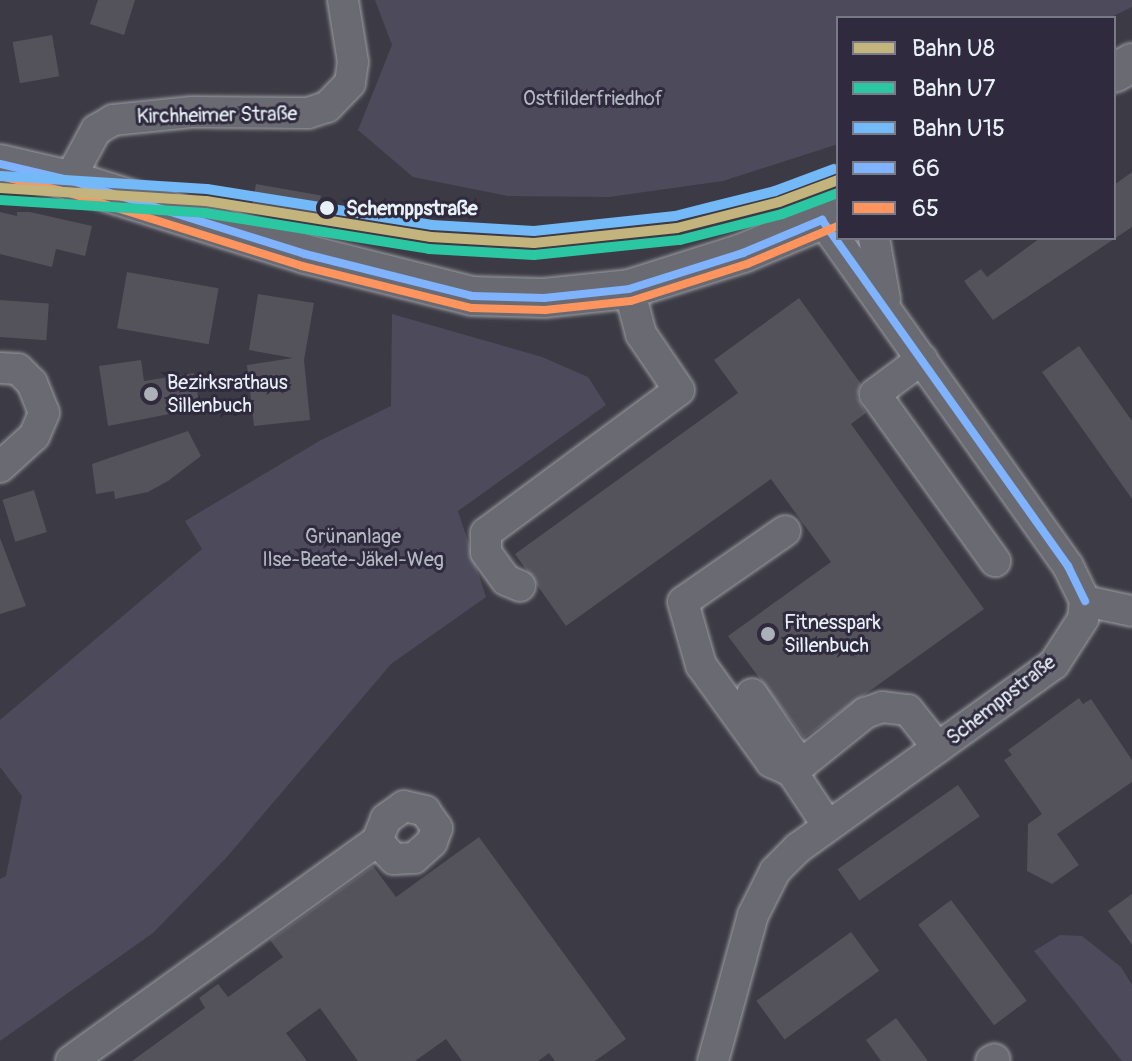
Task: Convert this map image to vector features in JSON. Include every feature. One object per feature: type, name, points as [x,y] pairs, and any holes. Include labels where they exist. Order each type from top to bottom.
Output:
[{"type":"main road","points":[[0,164],[69,180],[305,254],[472,296],[544,298],[629,289],[743,253],[830,217]]},
{"type":"street","name":"Kirchheimer Straße","points":[[69,180],[96,130],[113,120],[192,112],[308,113],[327,107],[350,83],[353,62],[343,0]]},
{"type":"street","points":[[844,240],[889,312],[1068,566],[1085,601],[1132,611]]},
{"type":"street","points":[[874,240],[889,312]]},
{"type":"street","points":[[520,586],[506,580],[486,552],[486,533],[679,390],[641,334],[629,289]]},
{"type":"street","points":[[922,359],[875,394],[995,561]]},
{"type":"street","points":[[0,368],[18,369],[41,400],[42,425],[0,467]]},
{"type":"street","points":[[972,404],[992,432]]},
{"type":"street","points":[[937,413],[956,441]]},
{"type":"street","points":[[785,531],[683,602],[701,665],[771,762],[792,772],[828,826]]},
{"type":"street","name":"Schemppstraße","points":[[713,1061],[753,915],[775,871],[828,826],[1054,664],[1083,619],[1085,601]]},
{"type":"street","points":[[752,694],[791,751],[792,772]]},
{"type":"street","points":[[792,772],[865,713],[882,707],[908,710],[938,748]]},
{"type":"street","points":[[71,1061],[377,841]]},
{"type":"green space","name":"Ostfilderfriedhof","points":[[375,0],[1132,0],[1132,7],[1113,16],[836,16],[836,145],[723,181],[609,197],[508,196],[413,177],[358,130],[392,45]]},
{"type":"green space","name":"Grünanlage Ilse-Beate-Jäkel-Weg","points":[[392,314],[542,357],[588,377],[606,405],[458,511],[486,597],[391,664],[226,858],[153,933],[0,1041],[0,879],[6,876],[22,796],[0,767],[0,720],[202,549],[185,521],[321,440],[391,406]]},
{"type":"green space","points":[[1060,935],[1082,936],[1121,967],[1132,985],[1132,1061],[1122,1061],[1034,951]]},
{"type":"building","points":[[98,0],[135,0],[124,35],[90,24]]},
{"type":"building","points":[[52,35],[59,76],[20,83],[13,42]]},
{"type":"building","points":[[1132,172],[1132,227],[1116,238],[1116,184]]},
{"type":"building","points":[[256,184],[321,195],[318,215],[253,204]]},
{"type":"building","points":[[0,212],[17,216],[17,212],[30,212],[92,226],[85,256],[56,249],[52,267],[0,254]]},
{"type":"building","points":[[1037,240],[1113,240],[993,320],[964,281],[981,269],[987,277]]},
{"type":"building","points":[[127,272],[219,288],[209,344],[117,328]]},
{"type":"building","points":[[258,294],[314,303],[304,360],[310,420],[254,426],[247,365],[293,358],[249,350]]},
{"type":"building","points":[[799,298],[861,384],[857,397],[866,413],[851,424],[984,609],[804,738],[728,636],[831,562],[771,479],[566,626],[515,554],[738,393],[714,360]]},
{"type":"building","points":[[0,300],[49,303],[46,340],[0,337]]},
{"type":"building","points":[[1079,346],[1132,421],[1132,499],[1042,372]]},
{"type":"building","name":"Bezirksrathaus Sillenbuch","points":[[141,360],[144,381],[194,373],[200,408],[108,426],[99,366]]},
{"type":"building","points":[[188,431],[201,456],[168,481],[148,492],[115,499],[114,491],[96,494],[92,464]]},
{"type":"building","points":[[34,490],[47,532],[15,542],[2,500]]},
{"type":"building","points":[[0,538],[26,606],[0,614]]},
{"type":"building","points":[[1079,698],[1083,704],[1091,699],[1132,760],[1132,782],[1057,834],[1079,865],[1052,884],[1027,871],[1028,824],[1042,814],[1004,760],[1012,755],[1008,750]]},
{"type":"building","points":[[958,785],[980,816],[859,900],[838,869]]},
{"type":"building","points":[[479,837],[626,1039],[595,1061],[555,1061],[549,1053],[538,1061],[462,1061],[446,1039],[415,1061],[358,1061],[320,1008],[286,1033],[307,1061],[132,1061],[205,1008],[199,998],[218,984],[228,997],[283,957],[270,940],[373,866],[396,897]]},
{"type":"building","points":[[1132,894],[1132,945],[1108,911]]},
{"type":"building","points":[[951,900],[1027,1001],[994,1025],[918,925]]},
{"type":"building","points":[[851,932],[879,971],[785,1040],[756,1001]]},
{"type":"building","points":[[896,1018],[928,1061],[881,1061],[866,1040]]},
{"type":"rail line","name":"U15","points":[[1,176],[207,189],[432,225],[534,231],[675,216],[775,191],[834,169]]},
{"type":"rail line","name":"U8","points":[[0,188],[206,201],[431,237],[534,243],[677,228],[779,202],[836,181]]},
{"type":"rail line","name":"U7","points":[[0,200],[205,213],[429,249],[534,255],[680,240],[782,214],[836,194]]},
{"type":"transit line","name":"66","points":[[0,164],[69,180],[305,254],[472,296],[544,298],[629,289],[743,253],[822,220]]},
{"type":"transit line","name":"65","points":[[0,176],[66,192],[302,266],[472,308],[545,310],[631,301],[747,264],[836,227]]},
{"type":"transit line","name":"66","points":[[822,220],[836,240]]},
{"type":"transit line","name":"66","points":[[836,240],[1068,566],[1085,601]]},
{"type":"place","name":"Schemppstraße","points":[[327,208]]},
{"type":"place","name":"Bezirksrathaus Sillenbuch","points":[[151,394]]},
{"type":"place","name":"Fitnesspark Sillenbuch","points":[[768,634]]}]
